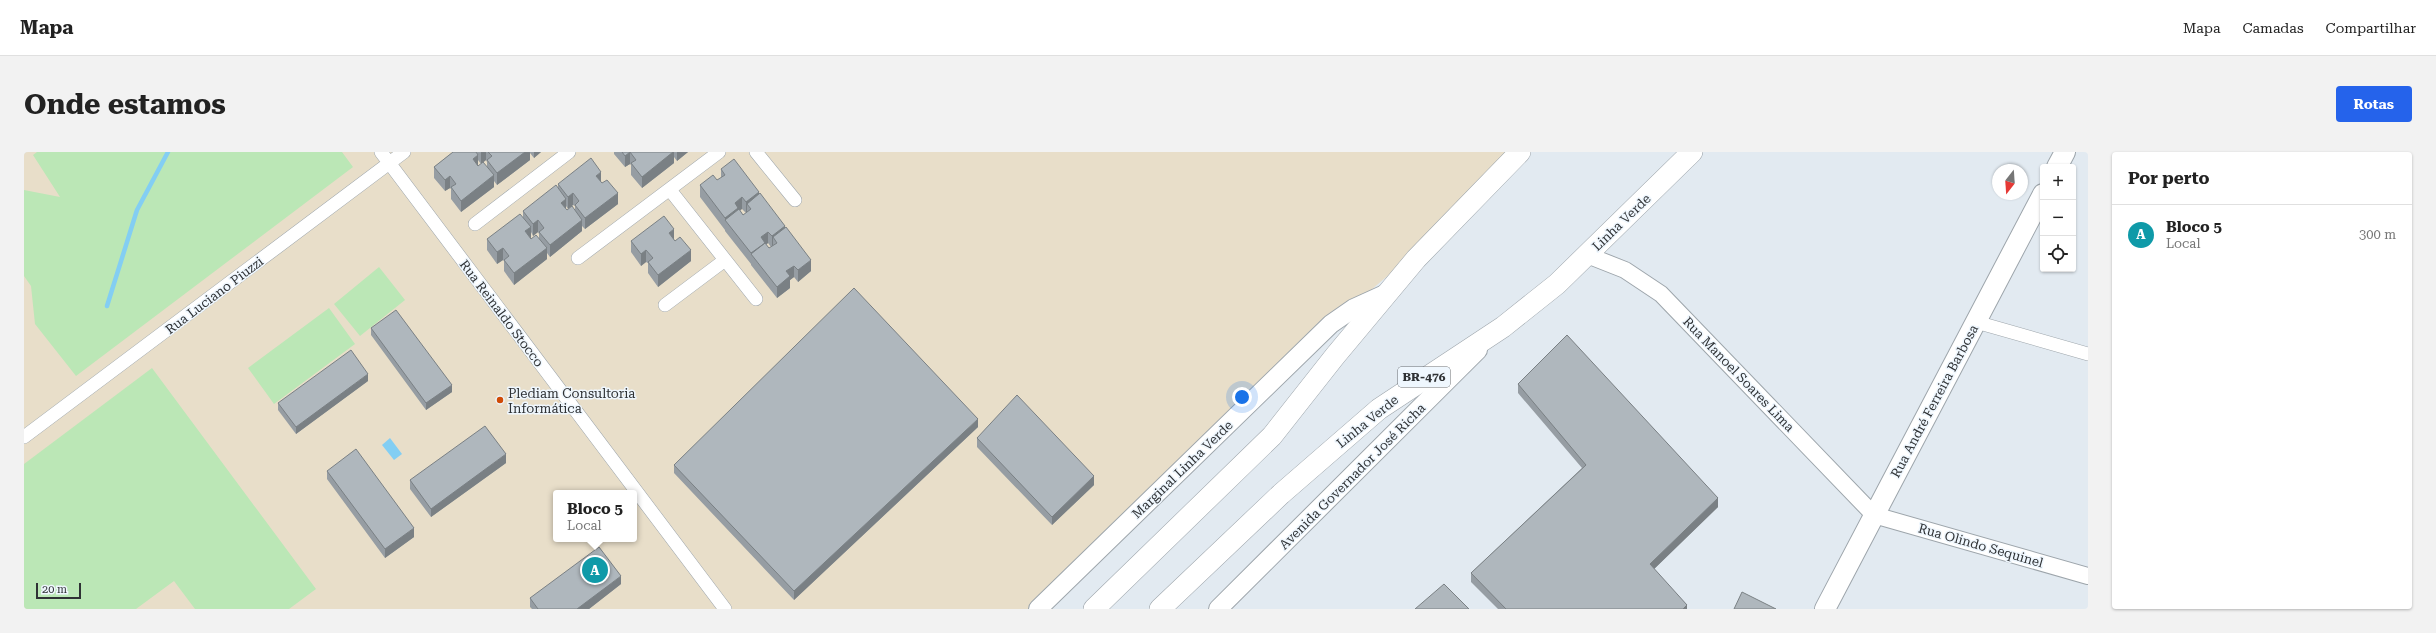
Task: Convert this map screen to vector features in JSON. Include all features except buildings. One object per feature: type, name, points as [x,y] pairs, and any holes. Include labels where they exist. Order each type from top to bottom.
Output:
[{"type":"highway","points":[[1094,609],[1272,436],[1387,293],[1433,240],[1520,152]]},
{"type":"highway","name":"Linha Verde","points":[[1160,609],[1281,494],[1379,409],[1502,326],[1557,284],[1692,152]]},
{"type":"main road","points":[[2059,164],[2065,152]]},
{"type":"main road","name":"Rua André Ferreira Barbosa","points":[[1825,609],[2040,200]]},
{"type":"main road","name":"Marginal Linha Verde","points":[[1038,609],[1332,324],[1354,308],[1387,293]]},
{"type":"main road","name":"Avenida Governador José Richa","points":[[1218,609],[1502,326]]},
{"type":"street","name":"Rua Reinaldo Stocco","points":[[381,152],[635,490]]},
{"type":"street","name":"Rua Luciano Piuzzi","points":[[24,437],[404,152]]},
{"type":"street","points":[[475,224],[570,152]]},
{"type":"street","points":[[578,258],[719,152]]},
{"type":"street","points":[[756,152],[795,200]]},
{"type":"street","points":[[670,190],[756,299]]},
{"type":"street","name":"Rua Manoel Soares Lima","points":[[1587,255],[1600,258],[1625,270],[1661,294],[1874,515]]},
{"type":"street","points":[[665,305],[725,260]]},
{"type":"street","points":[[1976,322],[2088,354]]},
{"type":"street","name":"Rua Reinaldo Stocco","points":[[637,493],[724,609]]},
{"type":"street","name":"Rua Olindo Sequinel","points":[[1874,515],[2088,576]]},
{"type":"shaded area","points":[[24,152],[1520,152],[1458,216],[1331,324],[1038,609],[24,609]]},
{"type":"green space","points":[[37,152],[342,152],[353,167],[76,376],[35,324],[31,286],[24,276],[24,190],[60,197],[33,155]]},
{"type":"green space","points":[[379,267],[405,300],[360,336],[334,304]]},
{"type":"green space","points":[[329,308],[355,344],[274,404],[248,368]]},
{"type":"green space","points":[[152,368],[316,589],[289,609],[195,609],[174,581],[136,609],[24,609],[24,464]]},
{"type":"water","points":[[390,438],[402,454],[394,460],[382,445]]},
{"type":"waterway","points":[[107,306],[137,210],[168,152]]},
{"type":"place","name":"Plediam Consultoria Informática","points":[[500,400]]},
{"type":"place","name":"Bloco 5","points":[[595,570]]}]
